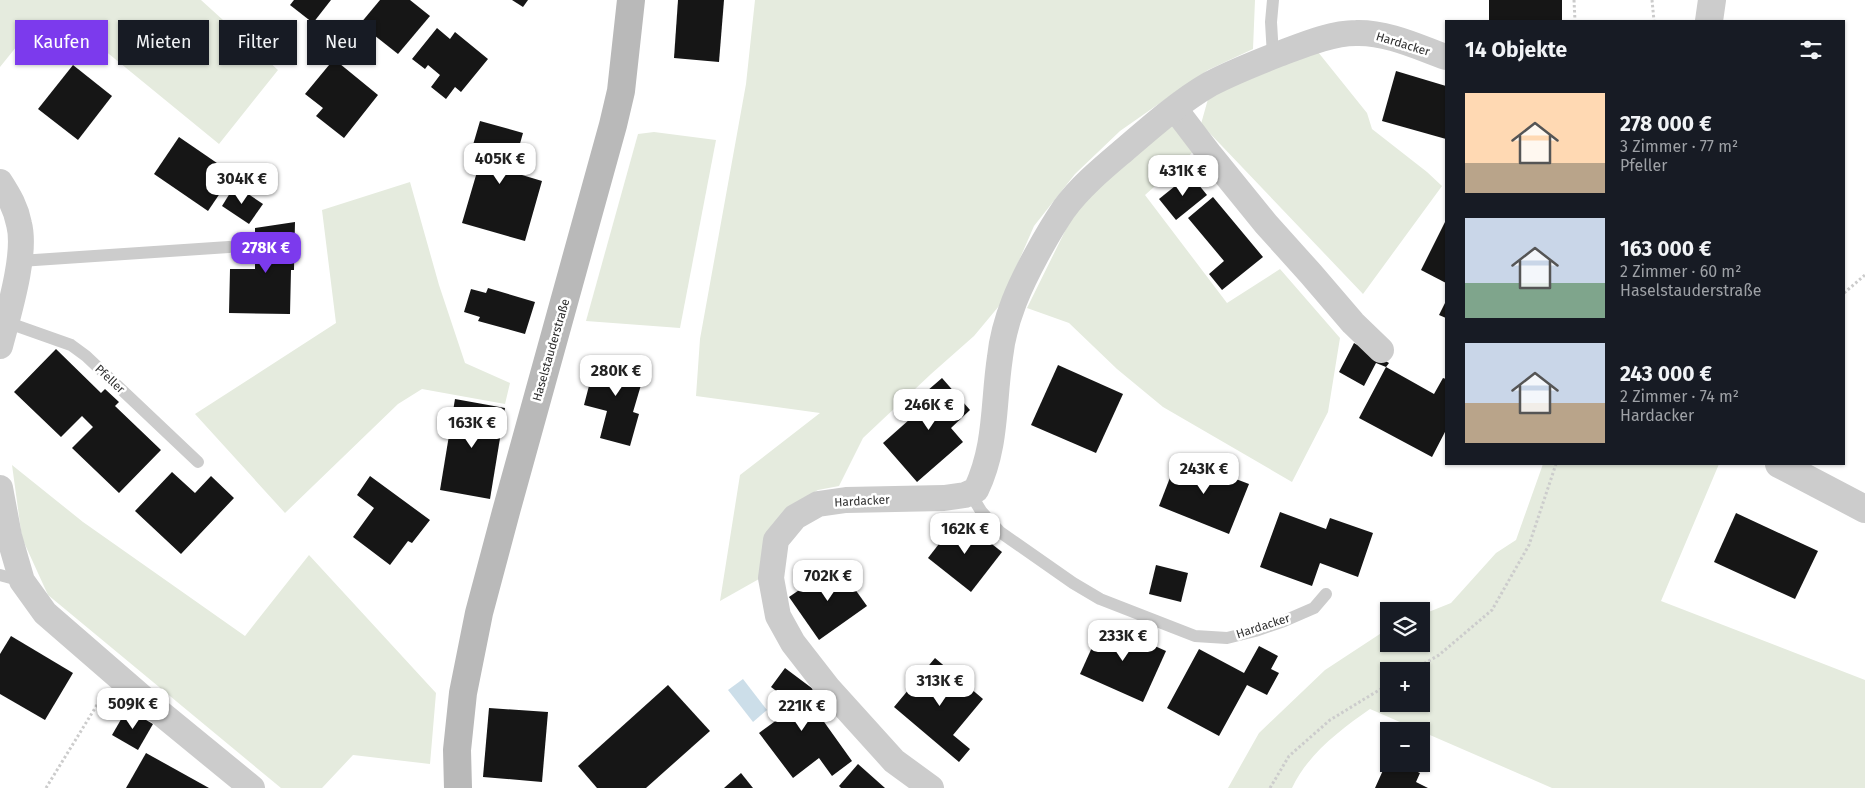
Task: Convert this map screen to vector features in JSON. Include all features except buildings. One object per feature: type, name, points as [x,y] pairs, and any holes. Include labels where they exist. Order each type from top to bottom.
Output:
[{"type":"main road","name":"Haselstauderstraße","points":[[458,788],[457,750],[463,693],[479,613],[613,125],[620,91],[631,0]]},
{"type":"street","points":[[1709,20],[1712,0]]},
{"type":"street","name":"Hardacker","points":[[931,788],[894,760],[828,688],[793,643],[778,616],[771,578],[776,540],[795,517],[818,504],[846,500],[944,498],[976,490],[990,450],[1000,357],[1006,327],[1015,301],[1036,257],[1065,208],[1099,171],[1154,124],[1209,85],[1238,70],[1316,40],[1354,32],[1382,35],[1445,57]]},
{"type":"street","points":[[1175,110],[1266,224],[1353,324],[1381,350]]},
{"type":"street","name":"Pfeller","points":[[0,182],[11,199],[20,226],[20,261],[3,334]]},
{"type":"street","points":[[1781,465],[1865,509]]},
{"type":"street","points":[[0,488],[9,536],[11,578],[45,613],[158,711],[252,788]]},
{"type":"lane","points":[[1273,0],[1271,22],[1273,56]]},
{"type":"lane","points":[[20,261],[229,248]]},
{"type":"lane","name":"Pfeller","points":[[3,334],[71,345],[86,356],[198,462]]},
{"type":"lane","name":"Hardacker","points":[[970,493],[981,511],[1000,532],[1073,584],[1100,599],[1195,636],[1227,638],[1277,623],[1314,608],[1326,594]]},
{"type":"path","points":[[1574,0],[1575,20]]},
{"type":"path","points":[[1652,0],[1654,20]]},
{"type":"path","points":[[1845,292],[1865,275]]},
{"type":"path","points":[[1427,662],[1439,655],[1492,610],[1529,545],[1556,465]]},
{"type":"path","points":[[46,788],[116,674]]},
{"type":"path","points":[[1270,788],[1289,756],[1330,720],[1380,689]]},
{"type":"shaded area","points":[[0,0],[201,0],[223,20],[219,20],[219,65],[272,65],[278,70],[219,144],[122,65],[209,65],[209,20],[118,20],[118,61],[108,53],[108,20],[15,20],[15,48],[0,67]]},
{"type":"shaded area","points":[[755,0],[1255,0],[1253,49],[1208,70],[1120,131],[1075,174],[1034,226],[1004,300],[974,336],[863,438],[839,486],[818,490],[790,506],[759,579],[720,601],[740,475],[820,413],[696,396],[700,339],[746,84]]},
{"type":"shaded area","points":[[1318,52],[1367,113],[1372,129],[1442,186],[1363,294],[1201,124],[1208,99],[1242,81]]},
{"type":"shaded area","points":[[1173,125],[1193,152],[1145,195],[1227,303],[1280,269],[1340,338],[1328,412],[1292,482],[1163,407],[1117,369],[1069,323],[1027,308],[1071,219],[1106,178]]},
{"type":"shaded area","points":[[654,132],[716,140],[680,328],[586,321],[638,134]]},
{"type":"shaded area","points":[[410,182],[439,285],[465,363],[510,383],[505,404],[422,389],[398,404],[285,513],[195,414],[336,323],[322,210]]},
{"type":"shaded area","points":[[12,465],[83,522],[245,636],[309,555],[436,693],[430,764],[353,755],[322,788],[281,788],[48,595],[22,538]]},
{"type":"shaded area","points":[[1543,465],[1719,465],[1661,601],[1865,680],[1865,788],[1552,788],[1430,735],[1430,722],[1400,722],[1370,709],[1336,734],[1316,754],[1307,764],[1292,788],[1228,788],[1259,733],[1325,670],[1380,634],[1380,652],[1430,652],[1430,611],[1451,603],[1496,553],[1516,540]]},
{"type":"water","points":[[743,679],[767,710],[753,722],[728,690]]}]
